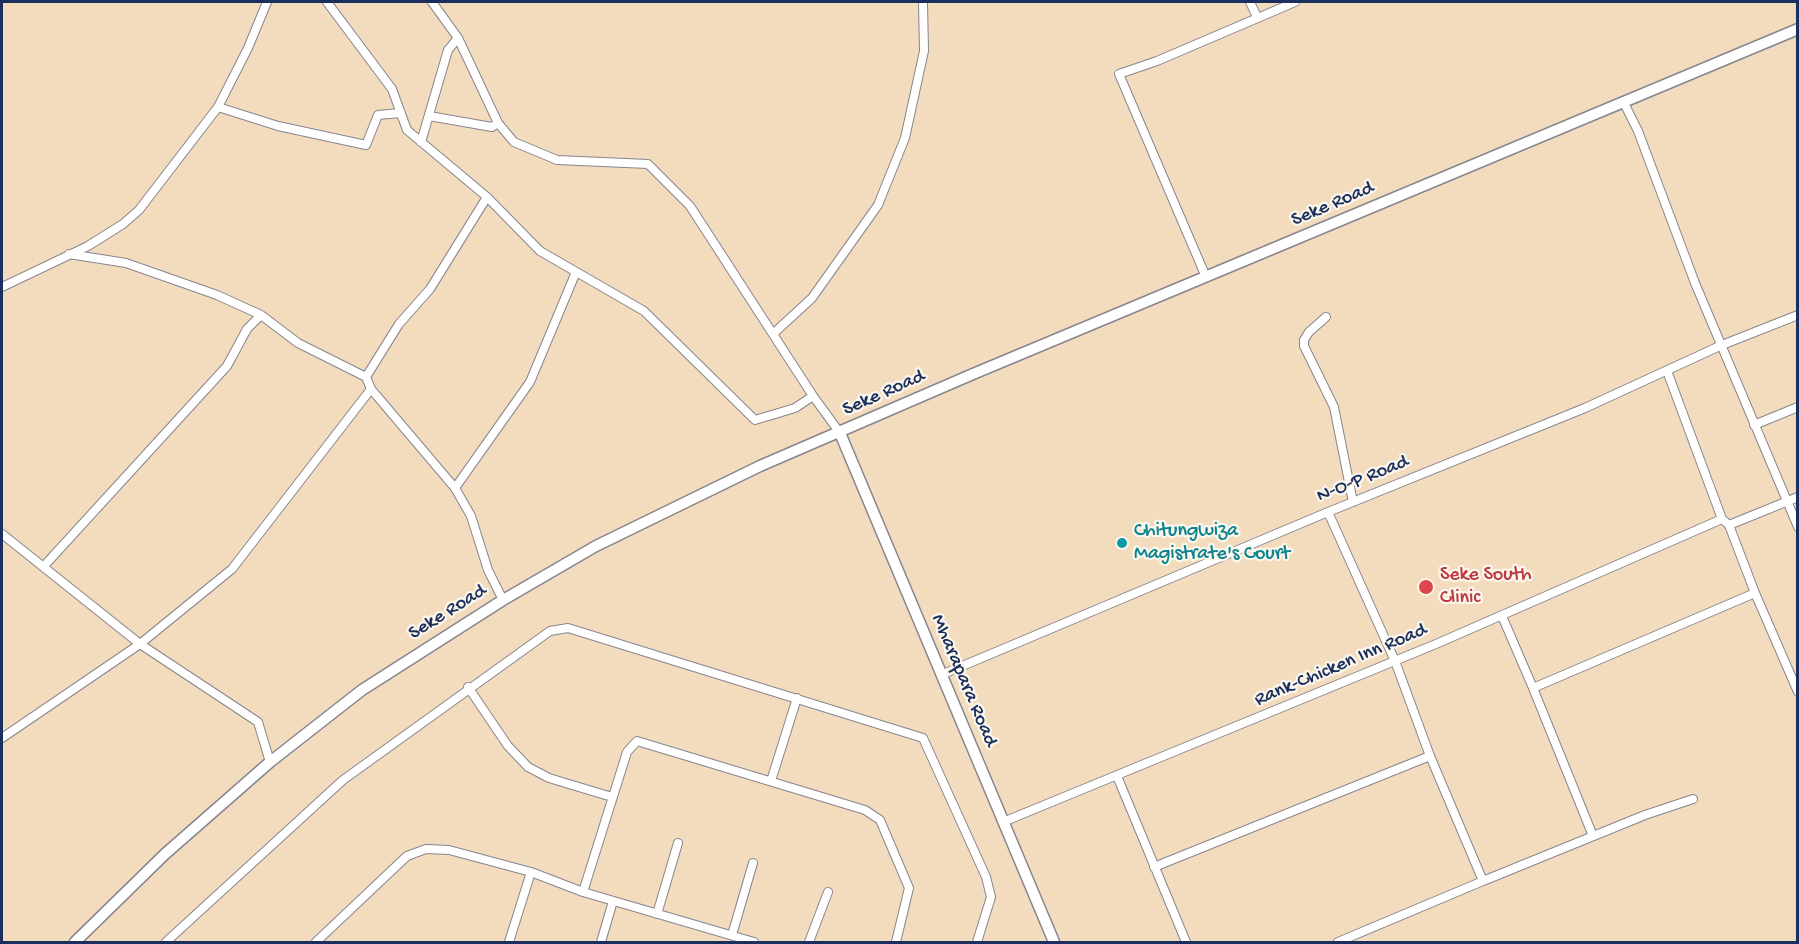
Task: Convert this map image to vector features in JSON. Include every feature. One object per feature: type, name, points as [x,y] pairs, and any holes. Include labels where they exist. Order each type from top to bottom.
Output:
[{"type":"main road","name":"Seke Road","points":[[75,942],[165,854],[270,762],[362,690],[503,600],[628,530],[760,466],[973,374],[1797,29]]},
{"type":"main road","name":"Mharapara Road","points":[[840,433],[1054,942]]},
{"type":"street","points":[[2,287],[88,246],[133,216],[218,107],[248,48],[267,2]]},
{"type":"street","points":[[327,2],[393,88],[406,130],[487,197],[540,251],[644,311],[755,420],[795,408],[813,396]]},
{"type":"street","points":[[432,2],[458,38],[498,123],[514,142],[557,160],[648,164],[690,206],[813,396],[840,433]]},
{"type":"street","points":[[774,333],[812,298],[878,205],[905,138],[924,51],[923,2]]},
{"type":"street","points":[[1250,2],[1257,17]]},
{"type":"street","points":[[1206,277],[1119,74],[1157,61],[1295,2]]},
{"type":"street","points":[[421,142],[448,50],[458,38]]},
{"type":"street","points":[[1624,103],[1638,131],[1695,283],[1797,527]]},
{"type":"street","points":[[218,107],[278,126],[366,145],[378,115],[401,113]]},
{"type":"street","points":[[429,116],[492,128],[498,123]]},
{"type":"street","points":[[366,377],[399,324],[430,289],[487,197]]},
{"type":"street","points":[[69,254],[126,263],[218,295],[261,315],[298,343],[366,377],[371,389],[455,488],[471,516],[488,570],[503,600]]},
{"type":"street","points":[[455,488],[531,382],[576,272]]},
{"type":"street","points":[[44,566],[227,366],[247,328],[261,315]]},
{"type":"street","name":"N-O-P Road","points":[[941,675],[1328,512],[1585,408],[1722,345],[1797,315]]},
{"type":"street","points":[[1326,317],[1309,333],[1304,340],[1304,346],[1334,407],[1353,502]]},
{"type":"street","points":[[1666,371],[1722,519],[1729,525],[1797,692]]},
{"type":"street","points":[[2,738],[140,644],[232,569],[371,389]]},
{"type":"street","points":[[1754,425],[1797,407]]},
{"type":"street","points":[[1729,525],[1797,497]]},
{"type":"street","points":[[1328,512],[1395,661],[1430,756],[1483,881]]},
{"type":"street","name":"Rank-Chicken Inn Road","points":[[1003,822],[1502,616],[1722,519]]},
{"type":"street","points":[[2,534],[140,644],[258,722],[270,762]]},
{"type":"street","points":[[1533,688],[1755,593]]},
{"type":"street","points":[[1502,616],[1593,836]]},
{"type":"street","points":[[166,942],[342,780],[468,687],[550,631],[568,628],[922,738],[986,878],[991,897],[977,942]]},
{"type":"street","points":[[468,687],[508,746],[528,767],[549,778],[612,797]]},
{"type":"street","points":[[771,781],[797,698]]},
{"type":"street","points":[[583,892],[627,752],[637,741],[865,810],[880,820],[909,888],[896,942]]},
{"type":"street","points":[[1154,867],[1430,756]]},
{"type":"street","points":[[1117,776],[1186,942]]},
{"type":"street","points":[[1338,942],[1593,836],[1693,799]]},
{"type":"street","points":[[657,914],[678,843]]},
{"type":"street","points":[[316,942],[407,856],[426,849],[449,850],[531,872],[583,892],[754,942]]},
{"type":"street","points":[[732,936],[753,863]]},
{"type":"street","points":[[509,942],[531,872]]},
{"type":"street","points":[[809,942],[828,892]]},
{"type":"street","points":[[601,942],[613,901]]},
{"type":"place","name":"Chitungwiza Magistrate's Court","points":[[1122,543]]},
{"type":"place","name":"Seke South Clinic","points":[[1426,587]]}]
